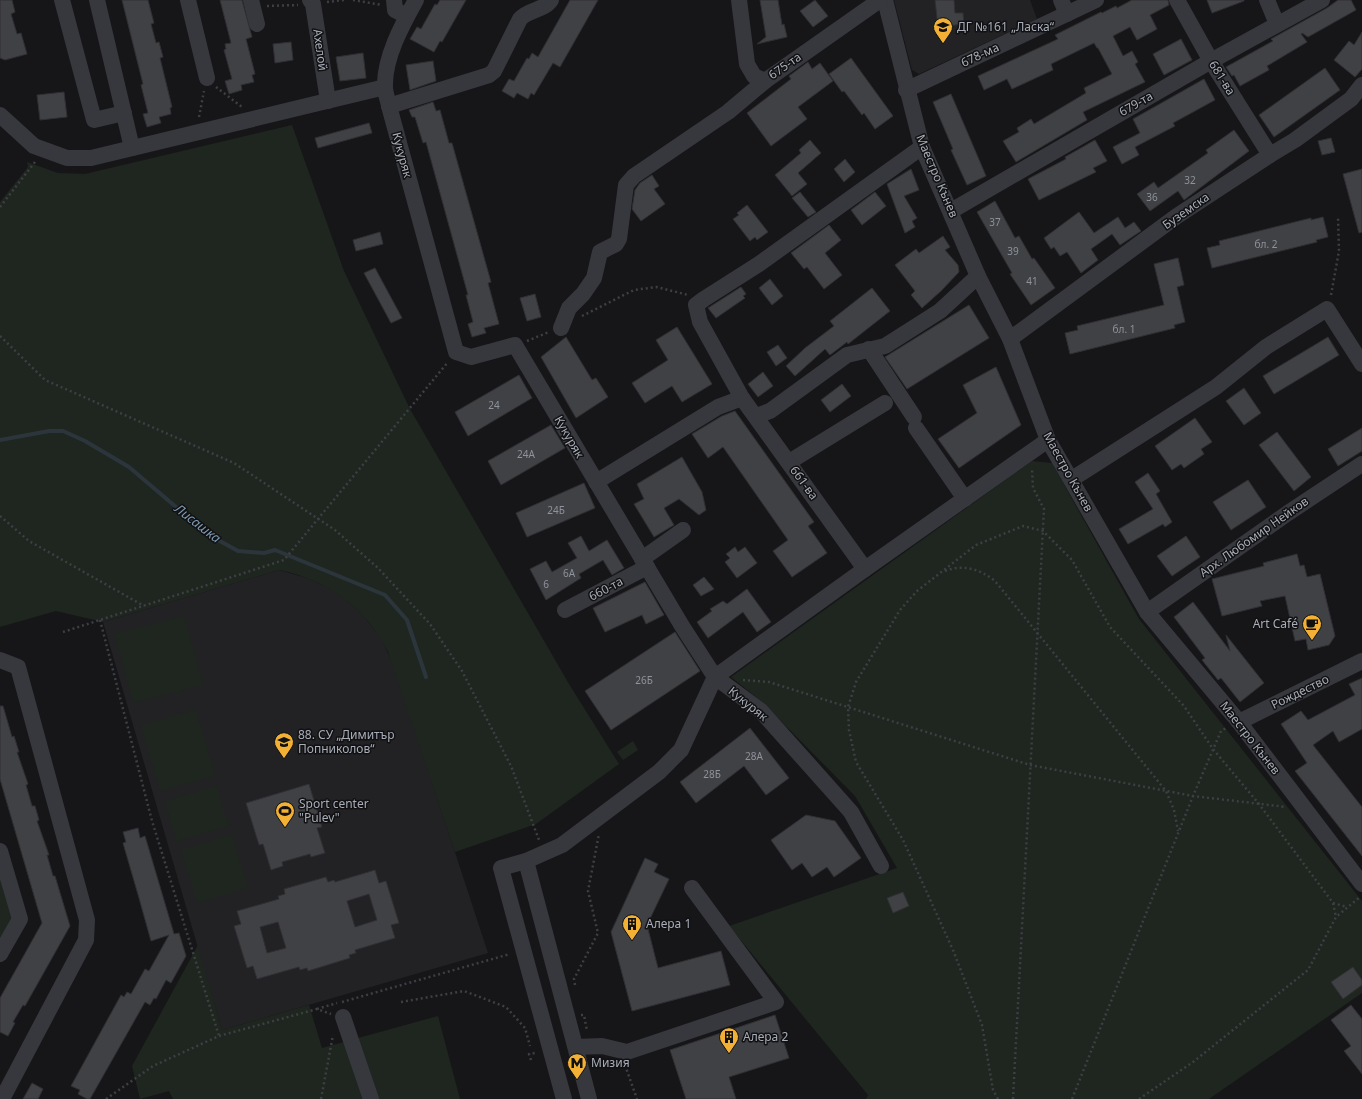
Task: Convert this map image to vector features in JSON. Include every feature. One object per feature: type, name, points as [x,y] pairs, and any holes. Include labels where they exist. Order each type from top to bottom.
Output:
[{"type":"street","points":[[62,0],[94,120],[124,113]]},
{"type":"street","points":[[97,0],[132,148]]},
{"type":"street","points":[[188,0],[207,78]]},
{"type":"street","name":"Кукуряк","points":[[416,0],[407,16],[390,58],[385,87],[456,352]]},
{"type":"street","points":[[389,106],[490,75],[494,71],[520,19],[526,13],[544,7],[551,0]]},
{"type":"street","name":"675-та","points":[[739,0],[747,64],[754,76],[764,81],[880,0]]},
{"type":"street","name":"Маестро Кънев","points":[[885,0],[906,90],[922,147],[978,276],[1010,339],[1048,440],[1147,612],[1239,722],[1362,884]]},
{"type":"street","name":"678-ма","points":[[906,90],[1064,7],[1096,0]]},
{"type":"street","name":"681-ва","points":[[1177,0],[1210,61],[1270,155]]},
{"type":"street","points":[[1267,0],[1277,24]]},
{"type":"street","name":"679-та","points":[[951,211],[1210,61],[1322,0]]},
{"type":"street","name":"Ахелой","points":[[312,2],[328,101]]},
{"type":"street","points":[[252,4],[257,24]]},
{"type":"street","points":[[394,4],[398,12],[407,16]]},
{"type":"street","points":[[561,328],[569,308],[583,294],[594,278],[600,252],[616,244],[619,239],[626,185],[634,176],[728,112],[764,81]]},
{"type":"street","name":"Буземска","points":[[1010,339],[1177,216],[1295,140],[1351,99],[1362,85]]},
{"type":"street","points":[[0,115],[34,146],[67,158],[92,158],[385,87]]},
{"type":"street","points":[[704,299],[759,264],[922,147]]},
{"type":"street","points":[[756,416],[770,411],[846,355],[885,346],[940,311],[978,276]]},
{"type":"street","name":"661-ва","points":[[704,299],[696,305],[700,322],[742,398],[865,569]]},
{"type":"street","points":[[1072,480],[1216,387],[1266,347],[1327,309],[1362,364]]},
{"type":"street","points":[[456,352],[471,357],[516,345]]},
{"type":"street","name":"Кукуряк","points":[[516,345],[644,563],[715,677],[761,711],[851,812],[881,866]]},
{"type":"street","points":[[869,349],[965,499]]},
{"type":"street","points":[[596,482],[718,407],[742,398]]},
{"type":"street","points":[[789,462],[885,403]]},
{"type":"street","points":[[564,1099],[501,868],[526,861],[562,845],[659,772],[681,750],[715,677],[1048,440]]},
{"type":"street","name":"Арх. Любомир Нейков","points":[[1147,612],[1288,513],[1362,464]]},
{"type":"street","name":"660-та","points":[[565,610],[644,563],[684,530]]},
{"type":"street","points":[[0,660],[18,667],[87,920],[86,940],[2,1099]]},
{"type":"street","name":"Рождество","points":[[1239,722],[1362,661]]},
{"type":"street","points":[[0,851],[20,918],[0,954]]},
{"type":"street","points":[[526,861],[589,1099]]},
{"type":"street","points":[[576,1047],[602,1046],[627,1052],[776,1002],[692,888]]},
{"type":"street","points":[[343,1018],[371,1099]]},
{"type":"path","points":[[252,4],[344,0]]},
{"type":"path","points":[[352,0],[394,4]]},
{"type":"path","points":[[207,78],[227,97],[258,118]]},
{"type":"path","points":[[196,133],[207,78]]},
{"type":"path","points":[[0,207],[43,150]]},
{"type":"path","points":[[1327,309],[1333,287],[1339,251],[1338,217]]},
{"type":"path","points":[[580,317],[634,290],[657,288],[704,299]]},
{"type":"path","points":[[516,345],[561,328]]},
{"type":"path","points":[[0,336],[45,380],[234,463],[335,530],[378,568],[430,624],[462,671],[511,766],[544,854]]},
{"type":"path","points":[[63,632],[284,560],[302,536],[456,352]]},
{"type":"path","points":[[1013,1099],[1044,509],[1033,488],[1032,468],[1035,463]]},
{"type":"path","points":[[0,516],[29,541],[144,606]]},
{"type":"path","points":[[998,1099],[993,1090],[982,1026],[953,950],[903,840],[856,762],[848,730],[848,707],[856,682],[900,610],[917,591],[976,545],[1023,526],[1043,531],[1072,560],[1110,627],[1184,706],[1213,749],[1259,804],[1333,903],[1336,917]]},
{"type":"path","points":[[939,574],[961,568],[976,570],[990,576],[1166,791],[1174,810],[1178,833]]},
{"type":"path","points":[[100,620],[152,821],[219,1036]]},
{"type":"path","points":[[738,679],[769,682],[1030,764],[1192,796],[1305,809]]},
{"type":"path","points":[[1072,1099],[1192,796],[1220,731],[1239,722]]},
{"type":"path","points":[[575,987],[574,979],[598,933],[588,890],[603,815]]},
{"type":"path","points":[[1139,1099],[1193,1062],[1308,970],[1336,917],[1362,896]]},
{"type":"path","points":[[1333,903],[1347,907]]},
{"type":"path","points":[[106,1099],[153,1066],[219,1036],[523,950]]},
{"type":"path","points":[[401,1002],[464,991],[506,1007],[526,1028],[530,1046]]},
{"type":"path","points":[[580,1008],[588,1031]]},
{"type":"path","points":[[317,1009],[343,1018],[334,1034],[321,1099]]},
{"type":"path","points":[[531,1060],[529,1054],[535,1053]]},
{"type":"path","points":[[625,1065],[637,1099]]},
{"type":"shaded area","name":"ДГ №161 „Ласка“","points":[[894,0],[1030,0],[1037,19],[919,74],[912,70]]},
{"type":"shaded area","points":[[292,125],[344,271],[410,409],[569,684],[619,764],[536,824],[455,852],[388,652],[379,636],[368,622],[356,609],[329,588],[297,575],[279,570],[103,622],[56,611],[0,627],[0,202],[28,167],[27,162],[58,173],[85,174]]},
{"type":"shaded area","points":[[1032,461],[1052,463],[1139,619],[1362,901],[1362,993],[1209,1099],[866,1099],[868,1095],[729,926],[897,868],[855,796],[762,702],[731,677]]},
{"type":"shaded area","name":"88. СУ „Димитър Попниколов“","points":[[279,570],[310,579],[339,593],[362,614],[381,638],[394,666],[488,953],[222,1030],[103,622]]},
{"type":"shaded area","points":[[184,616],[203,685],[133,703],[115,634]]},
{"type":"shaded area","points":[[196,710],[215,776],[160,791],[141,725]]},
{"type":"shaded area","points":[[633,741],[638,750],[623,760],[617,752]]},
{"type":"shaded area","points":[[217,786],[228,826],[176,841],[165,801]]},
{"type":"shaded area","points":[[232,835],[248,888],[197,903],[181,850]]},
{"type":"shaded area","points":[[0,851],[20,919],[0,954]]},
{"type":"shaded area","points":[[198,945],[222,1030],[309,1005],[322,1048],[438,1016],[460,1099],[173,1099],[169,1091],[140,1099],[132,1066]]},
{"type":"building","points":[[0,0],[12,0],[15,12],[11,14],[17,34],[21,33],[27,54],[5,60],[0,58]]},
{"type":"building","points":[[122,0],[148,0],[154,23],[151,24],[156,43],[159,42],[163,57],[160,58],[172,107],[170,108],[171,114],[159,117],[161,123],[147,127],[143,114],[148,113],[141,85],[143,84]]},
{"type":"building","points":[[220,0],[242,0],[252,37],[246,39],[255,74],[252,75],[254,82],[241,85],[242,90],[229,94],[225,81],[232,79],[224,50],[226,49],[225,44],[231,43]]},
{"type":"building","points":[[440,0],[466,0],[442,42],[440,41],[434,52],[410,39],[417,27],[421,29],[435,4],[437,5]]},
{"type":"building","points":[[570,0],[598,0],[560,67],[553,63],[534,95],[531,93],[528,99],[517,93],[514,98],[502,91],[509,79],[514,81],[527,58],[529,59],[532,53],[538,57]]},
{"type":"building","points":[[760,0],[778,0],[782,25],[784,24],[787,37],[757,44],[766,37]]},
{"type":"building","points":[[815,0],[828,16],[813,27],[800,11]]},
{"type":"building","points":[[935,0],[954,0],[955,13],[963,13],[964,24],[938,27]]},
{"type":"building","points":[[1132,0],[1168,0],[1169,5],[1150,15],[1157,29],[1137,40],[1130,27],[1113,36],[1123,56],[1132,51],[1138,62],[1135,64],[1145,82],[1083,112],[1087,120],[1016,162],[1003,141],[1019,132],[1017,128],[1031,119],[1034,124],[1086,93],[1084,88],[1112,74],[1094,43],[1051,64],[1053,70],[1012,89],[1007,79],[984,90],[978,76],[1058,39],[1055,35],[1101,12],[1102,13],[1116,6],[1117,8]]},
{"type":"building","points":[[1207,0],[1244,0],[1244,1],[1212,13]]},
{"type":"building","points":[[1338,0],[1351,0],[1356,10],[1308,37],[1302,33],[1301,34],[1307,42],[1267,66],[1269,70],[1240,86],[1234,75],[1232,76],[1226,67],[1273,41],[1271,39],[1327,8]]},
{"type":"building","points":[[1362,32],[1362,69],[1355,77],[1334,60],[1349,41],[1354,45]]},
{"type":"building","points":[[1181,39],[1192,60],[1164,75],[1153,54]]},
{"type":"building","points":[[291,42],[293,60],[275,63],[273,44]]},
{"type":"building","points":[[363,53],[366,78],[340,81],[336,57]]},
{"type":"building","points":[[851,58],[893,116],[875,129],[864,113],[862,115],[829,74]]},
{"type":"building","points":[[433,61],[436,81],[410,90],[406,65]]},
{"type":"building","points":[[808,62],[812,69],[820,63],[833,81],[798,107],[807,119],[771,146],[747,113],[791,79],[789,76]]},
{"type":"building","points":[[1325,68],[1340,90],[1274,137],[1259,115]]},
{"type":"building","points":[[1204,79],[1215,100],[1173,123],[1175,126],[1135,147],[1139,155],[1122,164],[1113,147],[1140,133],[1133,119]]},
{"type":"building","points":[[64,92],[67,117],[40,120],[37,95]]},
{"type":"building","points":[[951,94],[986,176],[967,185],[951,150],[953,149],[933,102]]},
{"type":"building","points":[[433,102],[436,111],[440,110],[449,143],[452,143],[491,282],[488,283],[499,324],[484,328],[486,333],[472,337],[468,324],[473,322],[466,295],[468,295],[426,142],[423,143],[415,117],[412,117],[409,110]]},
{"type":"building","points":[[369,123],[372,133],[318,148],[315,138]]},
{"type":"building","points":[[1234,130],[1249,151],[1184,200],[1178,191],[1150,211],[1137,194],[1154,182],[1158,188],[1208,153],[1206,150]]},
{"type":"building","points":[[1331,138],[1335,152],[1322,155],[1318,141]]},
{"type":"building","points":[[810,140],[821,153],[798,173],[807,184],[792,196],[775,175],[801,153],[799,150]]},
{"type":"building","points":[[1095,140],[1107,161],[1093,168],[1096,172],[1039,200],[1028,179],[1066,159],[1065,157]]},
{"type":"building","points":[[845,159],[855,172],[844,182],[834,169]]},
{"type":"building","points":[[911,169],[919,190],[904,196],[917,218],[912,221],[915,227],[905,233],[887,184]]},
{"type":"building","points":[[1362,169],[1362,232],[1359,233],[1343,174]]},
{"type":"building","points":[[652,175],[659,186],[654,189],[665,204],[641,221],[632,209],[635,190],[640,183]]},
{"type":"building","points":[[800,192],[816,212],[808,217],[792,198]]},
{"type":"building","points":[[875,192],[886,206],[862,225],[851,210]]},
{"type":"building","points":[[995,201],[1015,238],[1019,236],[1032,259],[1034,258],[1055,288],[1031,305],[1010,274],[1012,273],[977,212]]},
{"type":"building","points":[[747,205],[768,232],[757,240],[755,237],[750,241],[733,219],[739,215],[737,213]]},
{"type":"building","points":[[1079,212],[1094,233],[1118,217],[1125,228],[1134,222],[1141,231],[1120,245],[1112,234],[1091,249],[1098,260],[1081,273],[1067,252],[1060,256],[1054,247],[1051,249],[1044,238]]},
{"type":"building","points":[[1323,217],[1328,237],[1316,240],[1317,242],[1212,268],[1207,248],[1220,245],[1219,241],[1311,218],[1311,220]]},
{"type":"building","points":[[829,225],[841,240],[825,253],[842,275],[824,289],[807,267],[804,269],[791,253]]},
{"type":"building","points":[[380,232],[383,244],[356,251],[353,240]]},
{"type":"building","points":[[943,236],[950,247],[945,250],[958,265],[959,272],[922,308],[911,295],[915,291],[895,265],[916,249],[919,253]]},
{"type":"building","points":[[1178,258],[1184,285],[1177,287],[1185,322],[1174,325],[1175,328],[1070,354],[1065,333],[1078,330],[1077,326],[1164,305],[1154,264]]},
{"type":"building","points":[[375,268],[402,318],[391,323],[364,273]]},
{"type":"building","points":[[770,279],[783,296],[772,305],[759,288]]},
{"type":"building","points":[[741,287],[746,294],[743,296],[745,298],[716,318],[708,308]]},
{"type":"building","points":[[872,288],[890,311],[848,344],[847,342],[830,355],[825,349],[795,376],[786,366],[805,348],[834,326],[830,321]]},
{"type":"building","points":[[535,294],[541,317],[527,321],[520,298]]},
{"type":"building","points":[[969,305],[989,338],[907,389],[885,357]]},
{"type":"building","points":[[677,327],[712,384],[682,402],[672,386],[645,403],[632,383],[668,360],[656,340]]},
{"type":"building","points":[[566,337],[592,380],[596,378],[608,397],[576,418],[541,357]]},
{"type":"building","points":[[1328,337],[1339,355],[1274,394],[1263,376]]},
{"type":"building","points":[[778,345],[787,358],[776,366],[767,352]]},
{"type":"building","points":[[996,367],[1021,425],[959,468],[938,439],[977,413],[963,385]]},
{"type":"building","points":[[763,372],[773,386],[758,397],[748,384]]},
{"type":"building","points":[[519,375],[532,398],[468,436],[455,412]]},
{"type":"building","points":[[842,384],[851,396],[830,412],[821,400]]},
{"type":"building","points":[[1244,388],[1261,413],[1244,425],[1226,401]]},
{"type":"building","points":[[735,411],[814,522],[808,526],[827,553],[792,577],[773,551],[788,540],[723,447],[708,458],[692,434],[722,416]]},
{"type":"building","points":[[1195,418],[1212,442],[1201,449],[1204,454],[1184,468],[1181,464],[1172,470],[1155,446]]},
{"type":"building","points":[[551,425],[565,448],[501,485],[488,461]]},
{"type":"building","points":[[1362,428],[1362,451],[1338,466],[1328,449]]},
{"type":"building","points":[[1277,432],[1311,477],[1294,491],[1259,445]]},
{"type":"building","points":[[682,457],[702,492],[706,510],[699,515],[679,499],[664,508],[674,525],[654,537],[634,504],[644,499],[637,484]]},
{"type":"building","points":[[1148,473],[1160,491],[1156,494],[1172,522],[1165,527],[1163,524],[1128,544],[1119,529],[1153,509],[1135,482]]},
{"type":"building","points":[[1248,480],[1266,507],[1231,530],[1213,502]]},
{"type":"building","points":[[584,483],[595,508],[527,537],[516,513]]},
{"type":"building","points":[[581,536],[589,551],[607,540],[624,568],[612,575],[603,560],[579,574],[581,578],[546,600],[530,569],[546,561],[552,572],[577,558],[568,543]]},
{"type":"building","points":[[1186,536],[1200,557],[1172,576],[1157,556]]},
{"type":"building","points":[[735,547],[738,552],[745,547],[757,563],[737,578],[725,562],[730,558],[726,554]]},
{"type":"building","points":[[1297,554],[1300,566],[1304,565],[1307,577],[1320,574],[1335,636],[1329,645],[1308,650],[1306,639],[1295,641],[1285,596],[1260,601],[1262,606],[1222,616],[1212,579],[1264,566],[1263,563]]},
{"type":"building","points":[[704,577],[714,589],[701,596],[693,585]]},
{"type":"building","points":[[645,582],[664,615],[646,624],[642,615],[605,632],[593,608]]},
{"type":"building","points":[[747,589],[771,622],[757,632],[743,612],[708,638],[697,622],[712,611],[710,609],[723,601],[727,604]]},
{"type":"building","points":[[1193,602],[1230,651],[1226,635],[1264,683],[1240,702],[1221,678],[1218,680],[1202,660],[1205,658],[1174,617]]},
{"type":"building","points":[[675,632],[700,671],[611,730],[585,691]]},
{"type":"building","points":[[1362,678],[1362,729],[1339,742],[1333,731],[1313,745],[1362,807],[1362,856],[1295,771],[1307,763],[1281,724],[1301,711],[1308,720],[1355,695],[1349,684]]},
{"type":"building","points":[[0,706],[3,706],[12,737],[14,736],[19,752],[17,752],[28,784],[26,785],[32,806],[35,806],[39,820],[37,821],[49,855],[47,855],[53,876],[55,876],[70,926],[25,1006],[23,1005],[13,1022],[15,1023],[8,1036],[0,1032],[0,998],[42,923],[0,779]]},
{"type":"building","points":[[750,728],[789,778],[766,795],[744,766],[696,803],[680,782]]},
{"type":"building","points":[[309,784],[322,827],[317,828],[325,853],[311,857],[310,854],[282,862],[283,866],[271,870],[263,844],[259,845],[246,803]]},
{"type":"building","points":[[806,815],[835,821],[861,858],[834,877],[827,867],[812,877],[802,863],[792,870],[771,840]]},
{"type":"building","points":[[138,828],[140,838],[145,836],[174,934],[179,933],[186,956],[171,983],[166,980],[156,999],[154,998],[150,1005],[145,1002],[90,1099],[87,1099],[78,1094],[80,1090],[71,1086],[121,995],[124,997],[127,992],[131,994],[145,969],[149,971],[169,935],[151,941],[123,843],[126,842],[123,832]]},
{"type":"building","name":"Алера 1","points":[[645,858],[658,864],[654,872],[669,879],[647,925],[658,968],[721,951],[730,985],[632,1011],[611,932]]},
{"type":"building","points":[[375,870],[379,883],[386,881],[399,923],[391,925],[395,938],[355,950],[356,953],[349,955],[350,958],[308,971],[307,968],[300,970],[299,967],[257,979],[253,966],[247,968],[234,926],[241,924],[237,911],[279,899],[278,896],[285,894],[284,889],[326,877],[328,882],[334,880],[335,882]],"holes":[[[369,894],[377,920],[355,927],[347,901]],[[278,922],[286,948],[267,953],[260,927]]]},
{"type":"building","points":[[903,892],[909,906],[893,913],[887,898]]},
{"type":"building","points":[[1353,967],[1362,980],[1362,985],[1343,999],[1331,982]]},
{"type":"building","points":[[1351,1005],[1362,1019],[1362,1074],[1344,1051],[1351,1046],[1331,1020]]},
{"type":"building","name":"Алера 2","points":[[775,1015],[789,1058],[729,1077],[736,1099],[686,1099],[670,1050]]},
{"type":"building","points":[[32,1083],[43,1089],[38,1099],[23,1099]]},
{"type":"waterway","name":"Лисашка","points":[[0,440],[49,431],[63,431],[85,441],[129,467],[209,535],[238,551],[264,553],[275,550],[385,595],[407,620],[426,677]]},
{"type":"place","name":"ДГ №161 „Ласка“","points":[[943,44]]},
{"type":"place","name":"Art Café","points":[[1312,641]]},
{"type":"place","name":"88. СУ „Димитър Попниколов“","points":[[284,759]]},
{"type":"place","name":"Sport center \"Pulev\"","points":[[285,828]]},
{"type":"place","name":"Алера 1","points":[[632,941]]},
{"type":"place","name":"Алера 2","points":[[729,1054]]},
{"type":"place","name":"Мизия","points":[[577,1080]]}]
